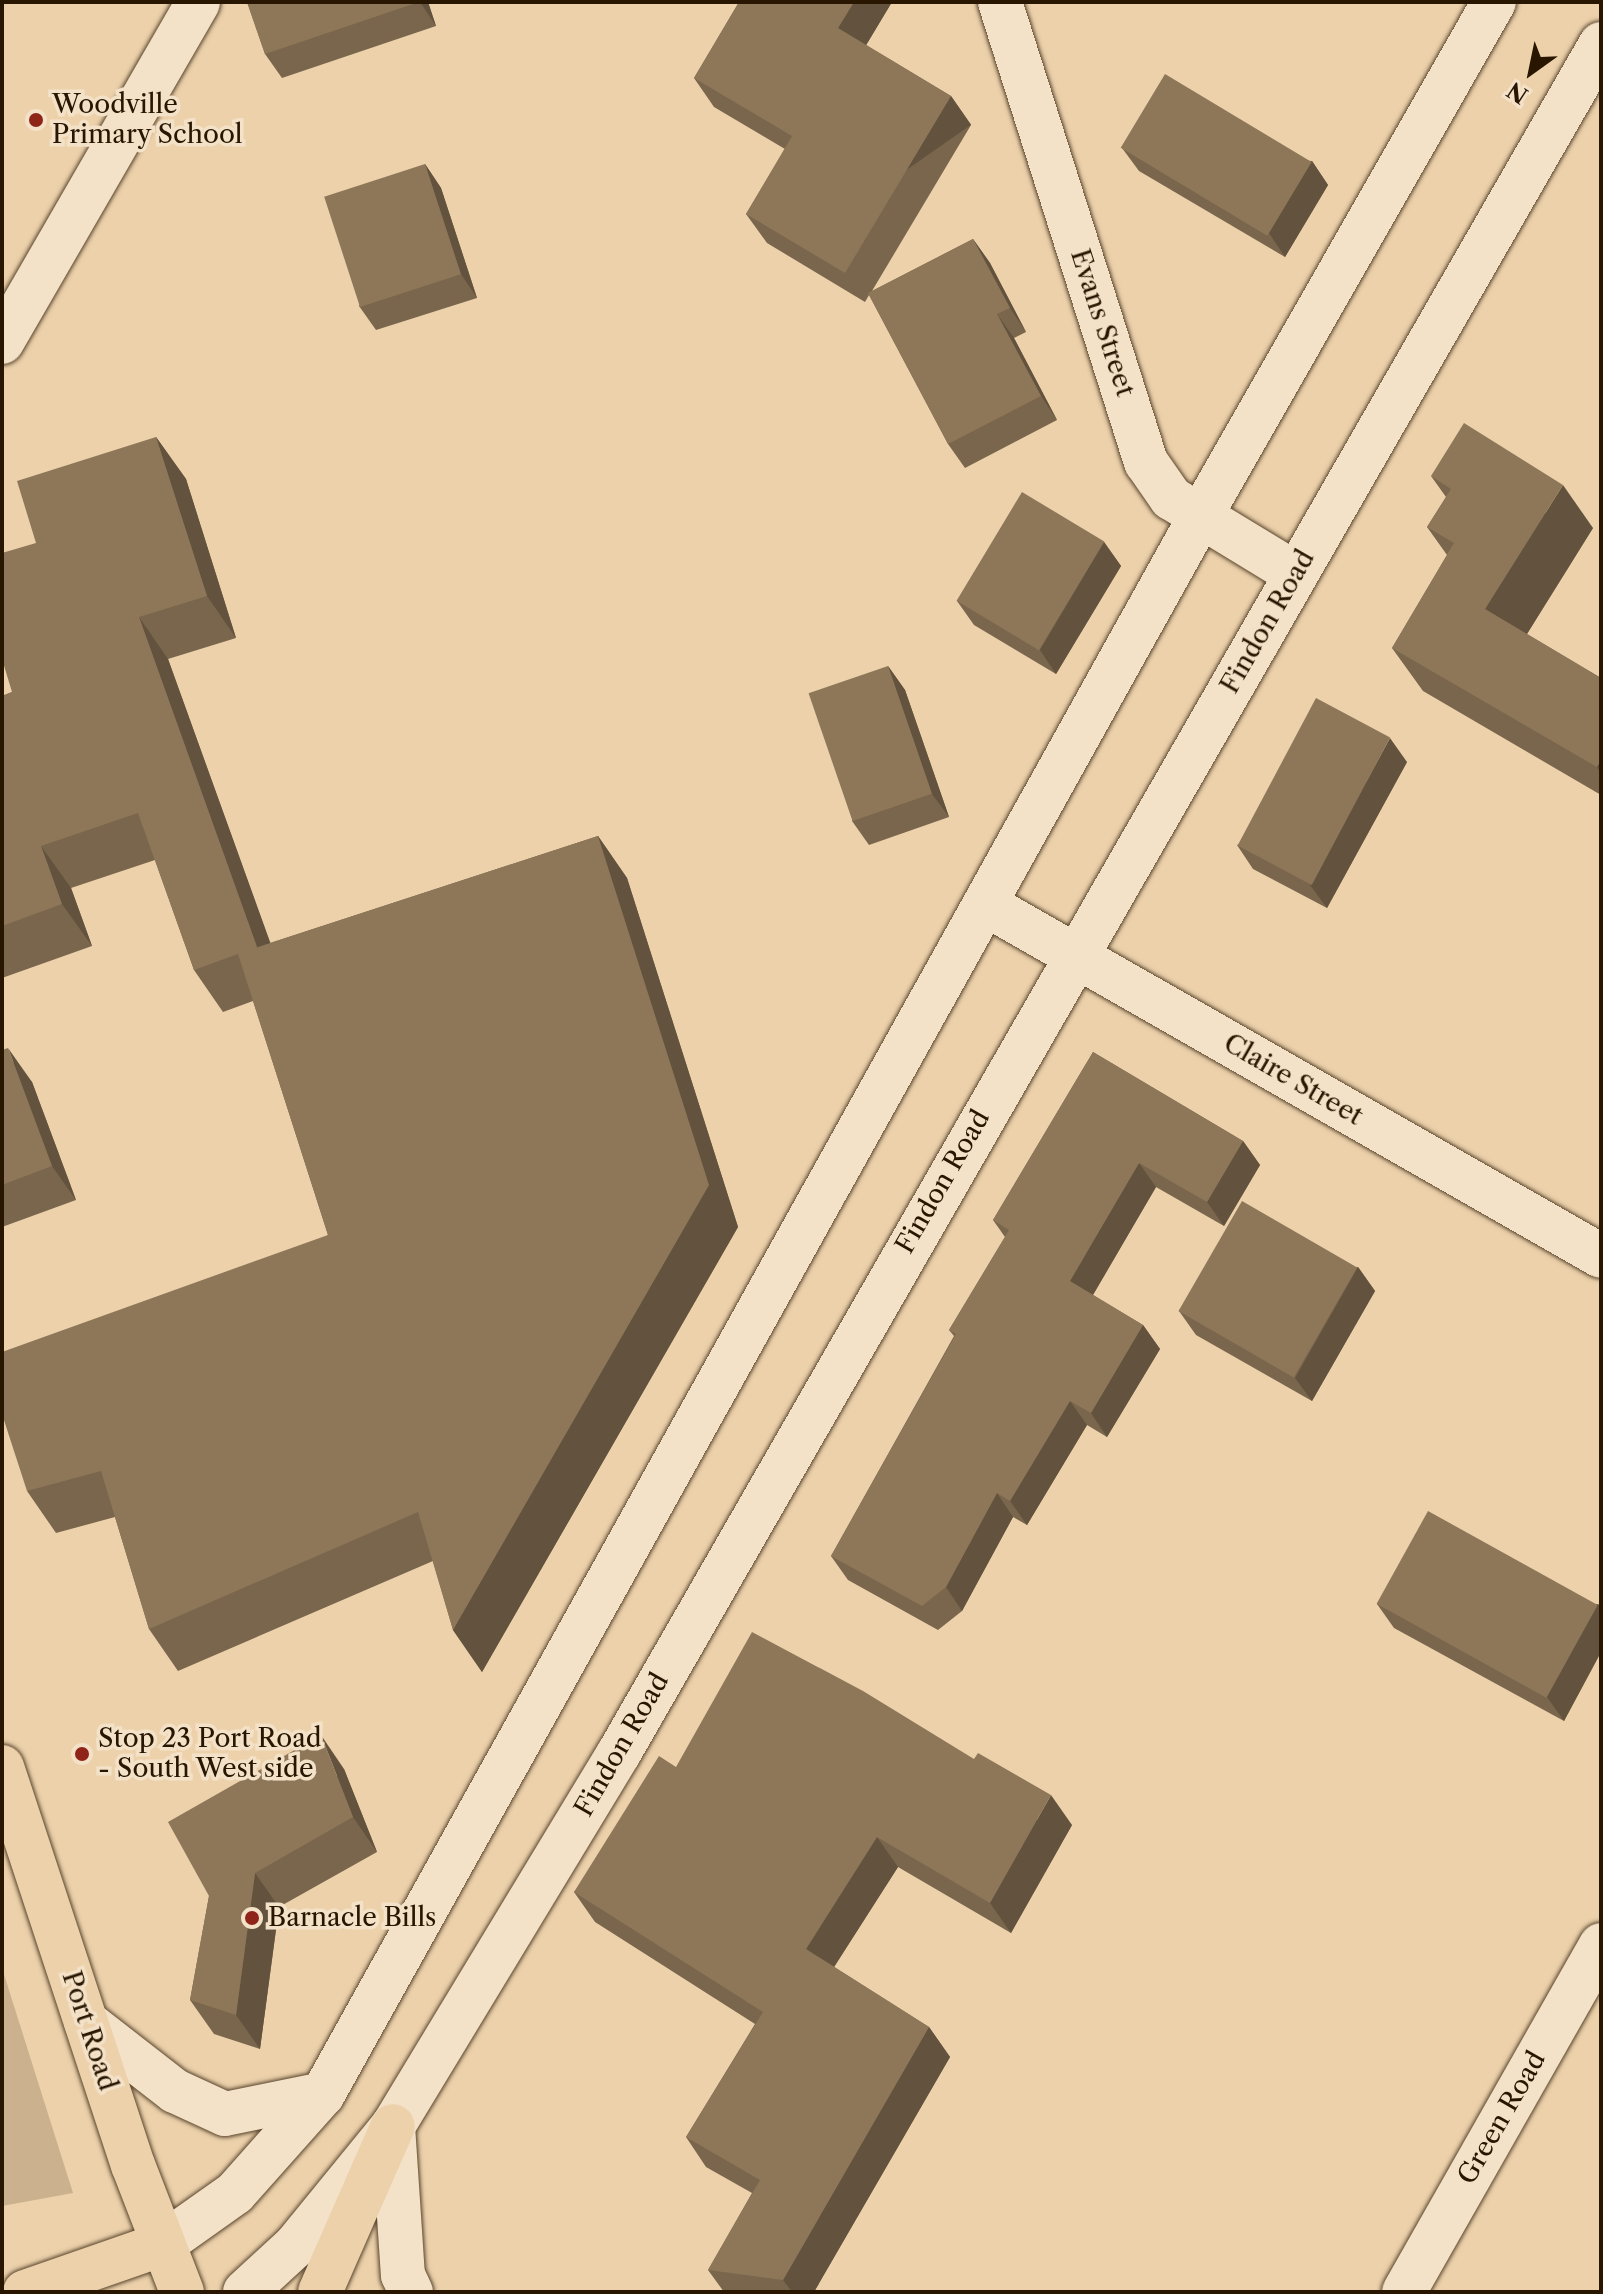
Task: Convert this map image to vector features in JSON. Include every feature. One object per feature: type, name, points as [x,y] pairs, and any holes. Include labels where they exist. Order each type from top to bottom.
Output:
[{"type":"highway","name":"Port Road","points":[[2,1767],[86,2022],[182,2292]]},
{"type":"highway","points":[[320,2292],[393,2126]]},
{"type":"highway","points":[[25,2292],[163,2244]]},
{"type":"main road","points":[[2,342],[198,2]]},
{"type":"main road","name":"Evans Street","points":[[1000,2],[1146,462],[1171,498],[1296,574]]},
{"type":"main road","points":[[163,2244],[235,2193],[323,2094],[1200,517],[1494,2]]},
{"type":"main road","name":"Findon Road","points":[[245,2292],[295,2246],[393,2126],[619,1753],[1073,955],[1601,44]]},
{"type":"main road","name":"Claire Street","points":[[985,904],[1601,1256]]},
{"type":"main road","name":"Green Road","points":[[1404,2292],[1601,1945]]},
{"type":"main road","points":[[86,2022],[175,2091],[225,2114],[323,2094]]},
{"type":"main road","points":[[393,2126],[403,2275],[411,2292]]},
{"type":"shaded area","points":[[2,1968],[73,2193],[2,2206]]},
{"type":"building","points":[[247,2],[419,2],[265,54]]},
{"type":"building","points":[[739,2],[854,2],[838,28],[951,96],[845,273],[746,214],[792,136],[694,78]]},
{"type":"building","points":[[1165,74],[1312,162],[1267,236],[1121,148]]},
{"type":"building","points":[[425,164],[461,274],[360,307],[324,197]]},
{"type":"building","points":[[973,239],[1010,308],[997,314],[1041,396],[948,444],[868,293]]},
{"type":"building","points":[[1464,423],[1563,485],[1485,609],[1601,678],[1601,760],[1597,767],[1392,648],[1454,543],[1427,527],[1451,489],[1431,476]]},
{"type":"building","points":[[156,437],[207,596],[139,617],[257,947],[252,949],[598,836],[709,1185],[453,1630],[418,1512],[149,1629],[101,1471],[27,1491],[2,1414],[2,1352],[328,1235],[238,954],[194,970],[138,813],[41,846],[62,904],[2,926],[2,696],[12,692],[2,659],[2,553],[36,543],[17,481]]},
{"type":"building","points":[[1022,492],[1104,541],[1039,650],[957,601]]},
{"type":"building","points":[[888,666],[932,794],[853,821],[809,693]]},
{"type":"building","points":[[1316,698],[1390,737],[1312,885],[1238,845]]},
{"type":"building","points":[[8,1048],[52,1166],[2,1185],[2,1050]]},
{"type":"building","points":[[1093,1052],[1243,1141],[1207,1202],[1139,1163],[1070,1281],[1143,1325],[1091,1413],[1070,1401],[1010,1501],[997,1493],[946,1587],[922,1606],[831,1556],[956,1334],[949,1330],[1009,1230],[993,1220]]},
{"type":"building","points":[[1242,1201],[1357,1268],[1294,1377],[1178,1311]]},
{"type":"building","points":[[1428,1511],[1598,1605],[1546,1698],[1377,1604]]},
{"type":"building","points":[[752,1632],[863,1691],[974,1759],[978,1753],[1051,1795],[990,1903],[877,1837],[806,1949],[929,2027],[783,2280],[708,2270],[760,2180],[686,2137],[763,2012],[574,1892],[659,1756],[676,1767]]},
{"type":"building","points":[[321,1735],[353,1817],[255,1873],[236,2015],[190,2000],[209,1896],[168,1822]]},
{"type":"place","name":"Woodville Primary School","points":[[36,120]]},
{"type":"place","name":"Stop 23 Port Road - South West side","points":[[82,1754]]},
{"type":"place","name":"Barnacle Bills","points":[[252,1918]]}]
